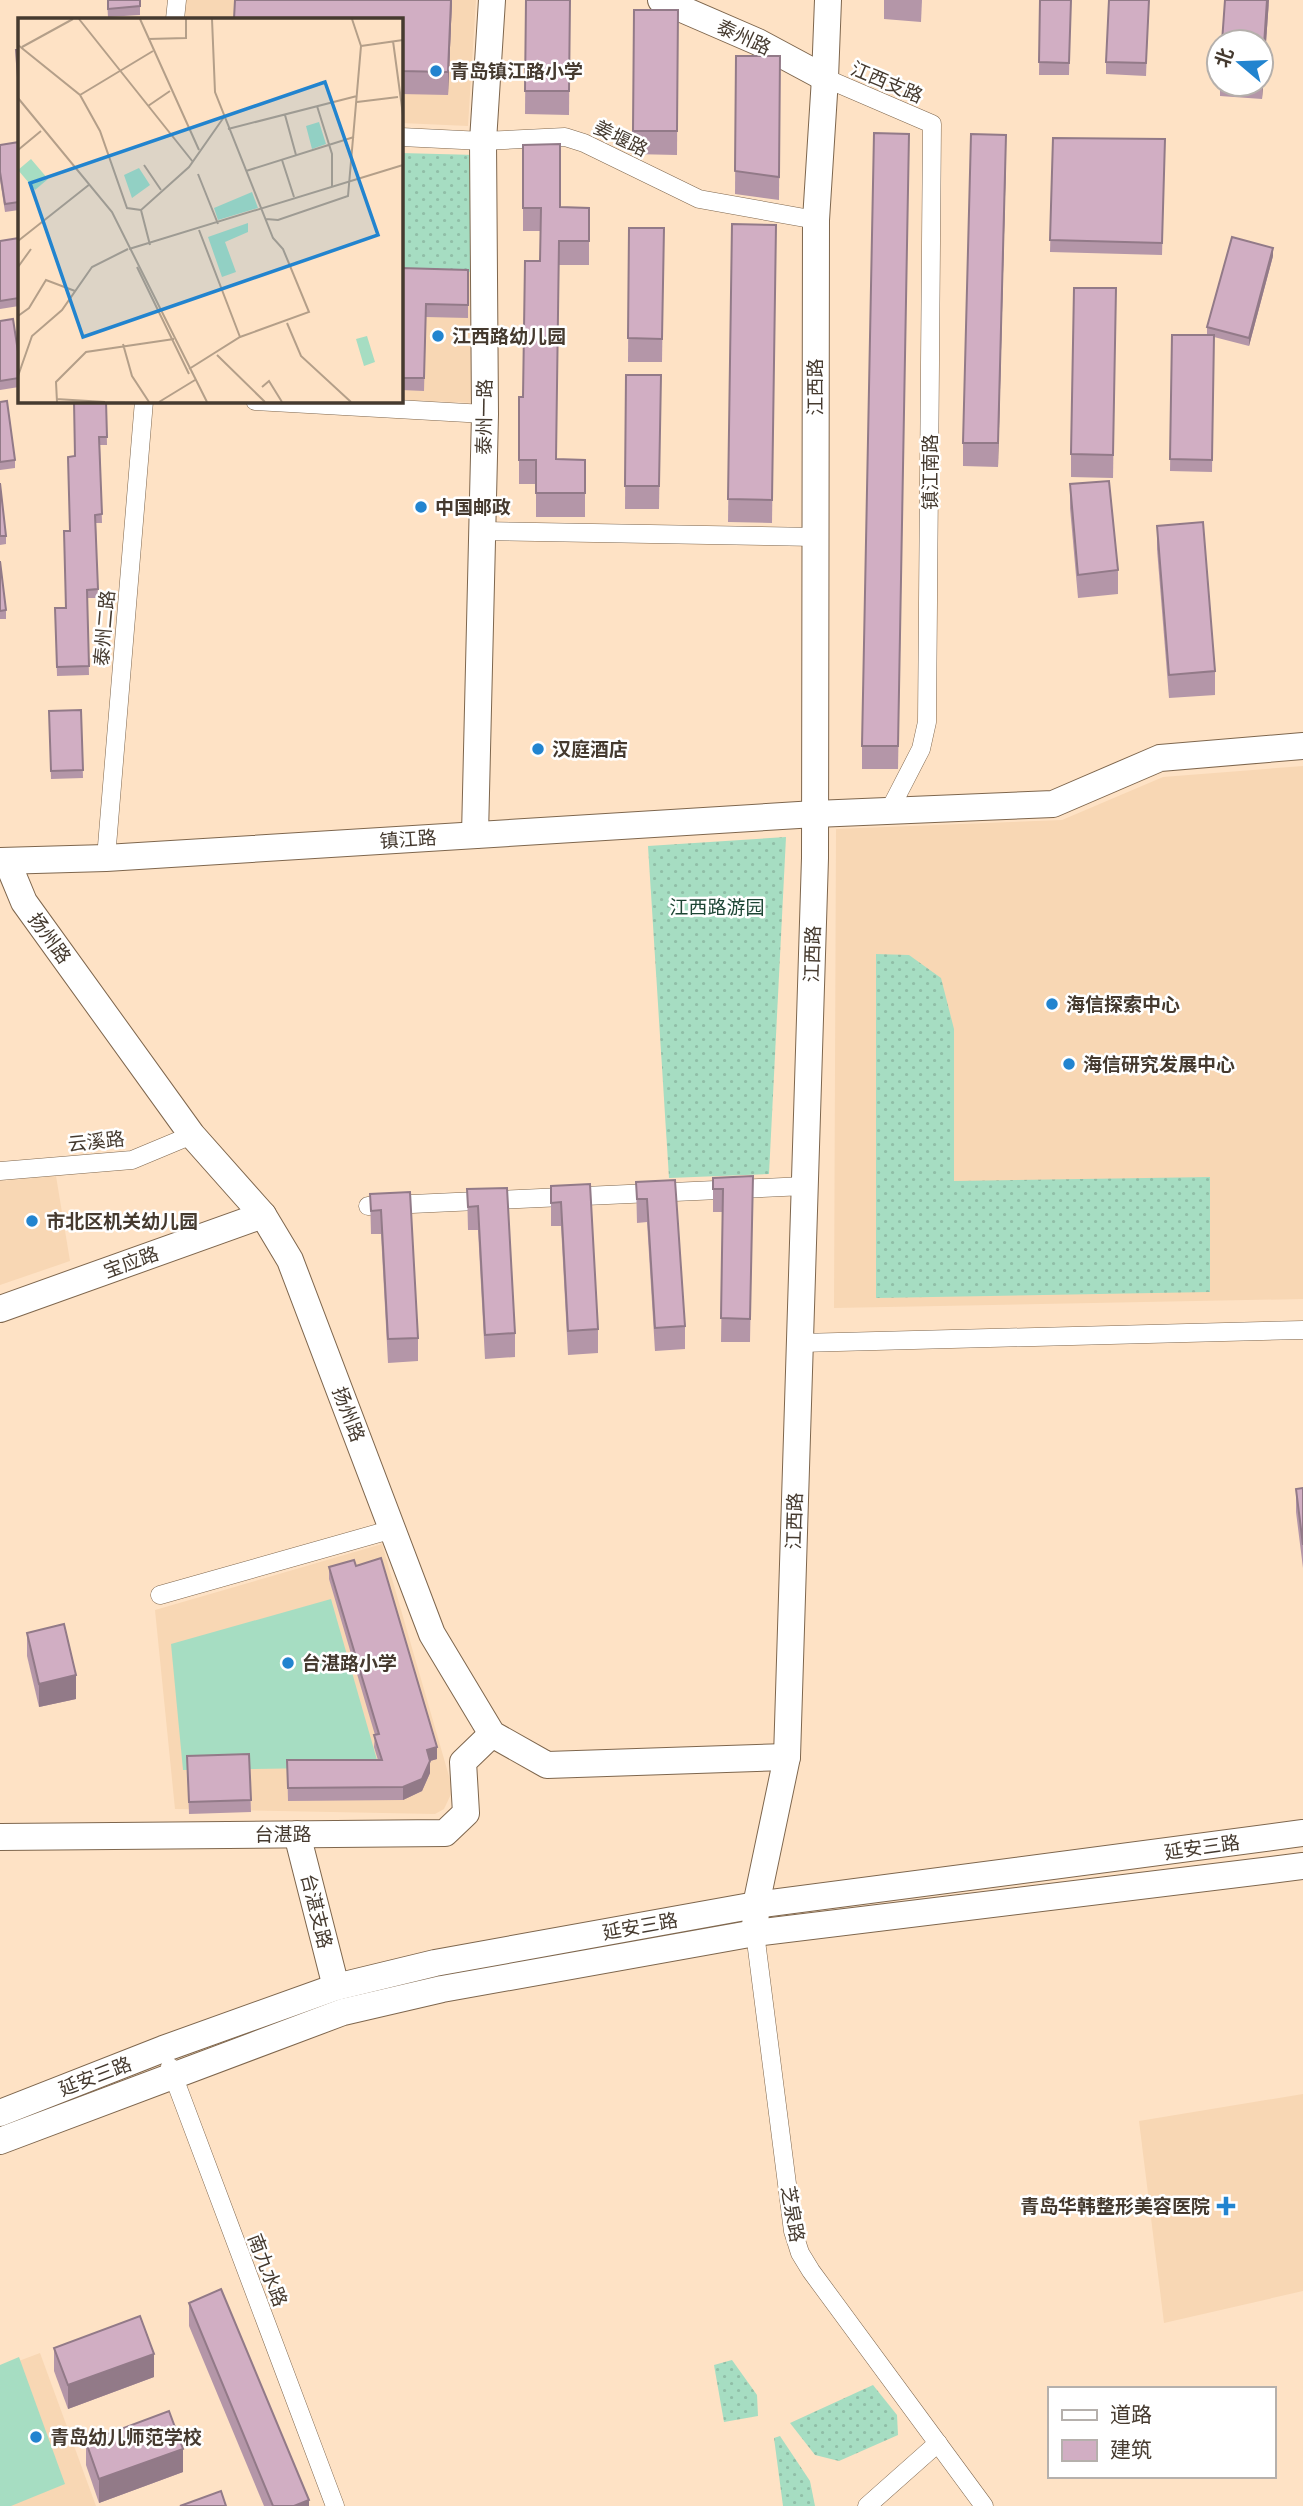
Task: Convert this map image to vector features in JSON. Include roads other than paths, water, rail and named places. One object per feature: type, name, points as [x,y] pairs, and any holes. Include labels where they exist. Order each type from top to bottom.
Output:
[{"type":"street","points":[[175,18],[177,0]]},
{"type":"street","name":"泰州一路","points":[[475,835],[485,414],[483,141],[492,0]]},
{"type":"street","name":"泰州路","points":[[661,0],[758,42],[825,78]]},
{"type":"street","name":"江西路","points":[[756,1905],[787,1757],[815,814],[816,220],[828,0]]},
{"type":"street","name":"江西支路","points":[[825,78],[932,124]]},
{"type":"street","name":"镇江南路","points":[[890,811],[921,749],[927,722],[932,124]]},
{"type":"street","name":"姜堰路","points":[[402,137],[483,141],[565,137],[584,143],[699,199],[816,220]]},
{"type":"street","name":"泰州二路","points":[[106,858],[144,402]]},
{"type":"street","points":[[273,402],[485,414]]},
{"type":"street","points":[[482,531],[815,537]]},
{"type":"street","points":[[815,814],[1053,804],[1160,758],[1303,746]]},
{"type":"street","name":"镇江路","points":[[4,861],[106,858],[815,814]]},
{"type":"street","name":"扬州路","points":[[4,861],[23,902],[192,1135],[263,1215],[290,1260],[432,1634],[492,1734],[547,1765],[787,1757]]},
{"type":"street","name":"云溪路","points":[[0,1171],[132,1160],[192,1135]]},
{"type":"street","points":[[368,1206],[805,1186]]},
{"type":"street","name":"宝应路","points":[[0,1309],[263,1215]]},
{"type":"street","points":[[800,1343],[1303,1330]]},
{"type":"street","points":[[160,1595],[393,1529]]},
{"type":"street","name":"台湛路","points":[[0,1838],[445,1833],[466,1813],[463,1762],[492,1734]]},
{"type":"street","name":"延安三路","points":[[0,2113],[163,2049],[336,1987],[435,1963],[756,1905],[1303,1833]]},
{"type":"street","name":"台湛支路","points":[[297,1834],[336,1987]]},
{"type":"street","name":"延安三路","points":[[0,2141],[343,2012],[442,1989],[755,1933],[1303,1866]]},
{"type":"street","name":"芝泉路","points":[[756,1905],[755,1933],[793,2231],[800,2253],[984,2506]]},
{"type":"street","name":"南九水路","points":[[163,2049],[335,2506]]},
{"type":"street","points":[[867,2506],[938,2443]]},
{"type":"place","name":"青岛镇江路小学","points":[[436,71]]},
{"type":"place","name":"江西路幼儿园","points":[[438,336]]},
{"type":"place","name":"中国邮政","points":[[421,507]]},
{"type":"place","name":"汉庭酒店","points":[[538,749]]},
{"type":"place","name":"海信探索中心","points":[[1052,1004]]},
{"type":"place","name":"海信研究发展中心","points":[[1069,1064]]},
{"type":"place","name":"市北区机关幼儿园","points":[[32,1221]]},
{"type":"place","name":"台湛路小学","points":[[288,1663]]},
{"type":"place","name":"青岛华韩整形美容医院","points":[[1226,2206]]},
{"type":"place","name":"青岛幼儿师范学校","points":[[36,2437]]},
{"type":"park label","name":"江西路游园","points":[[717,907]]}]
